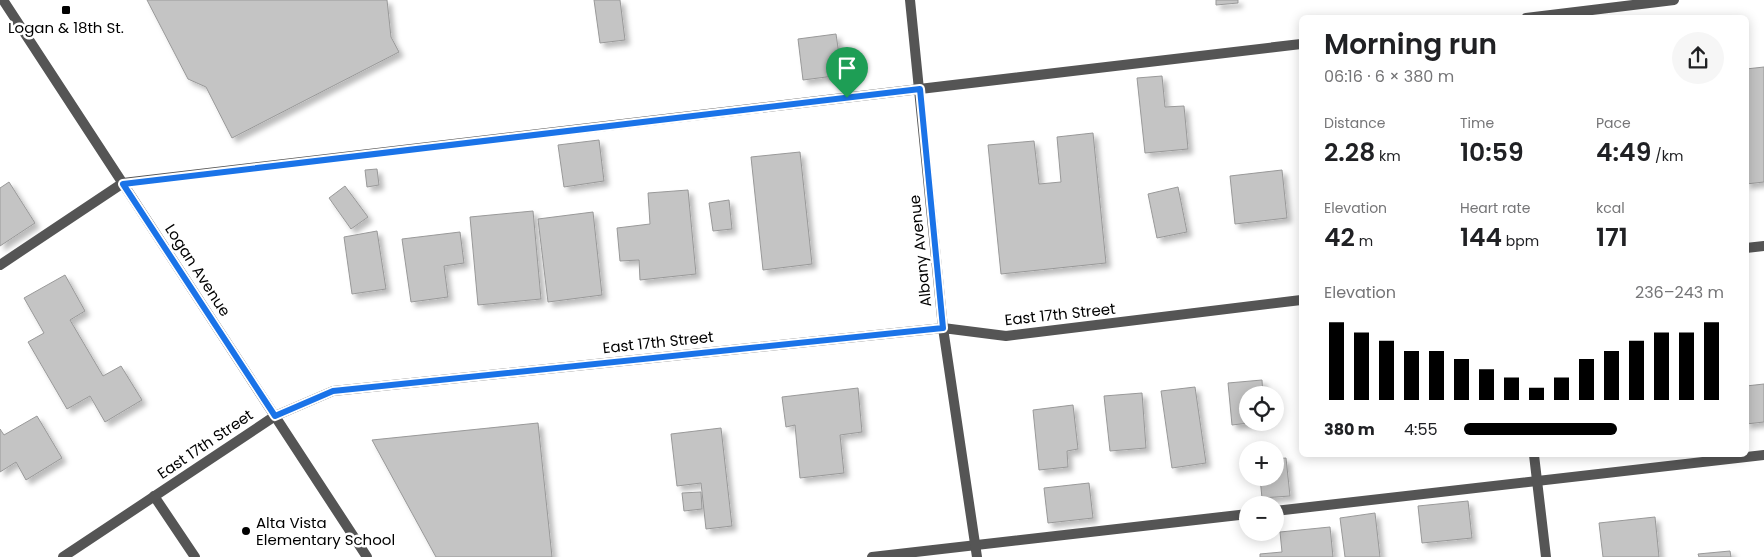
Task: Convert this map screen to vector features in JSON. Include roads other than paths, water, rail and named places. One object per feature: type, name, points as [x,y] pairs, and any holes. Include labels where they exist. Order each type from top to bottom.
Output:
[{"type":"street","name":"Logan Avenue","points":[[3,0],[367,557]]},
{"type":"street","name":"Albany Avenue","points":[[910,0],[943,328],[977,557]]},
{"type":"street","points":[[1551,15],[1674,0]]},
{"type":"street","points":[[0,265],[123,184],[1299,44]]},
{"type":"street","points":[[1749,248],[1764,246]]},
{"type":"street","name":"East 17th Street","points":[[63,557],[275,416],[333,391],[943,328],[1006,336],[1299,300]]},
{"type":"street","points":[[1749,456],[1764,454]]},
{"type":"street","points":[[1534,457],[1546,557]]},
{"type":"street","points":[[1284,510],[1739,457]]},
{"type":"street","points":[[154,496],[195,557]]},
{"type":"street","points":[[872,557],[1239,515]]},
{"type":"place","name":"Logan & 18th St.","points":[[66,10]]},
{"type":"place","name":"Alta Vista Elementary School","points":[[246,531]]}]
